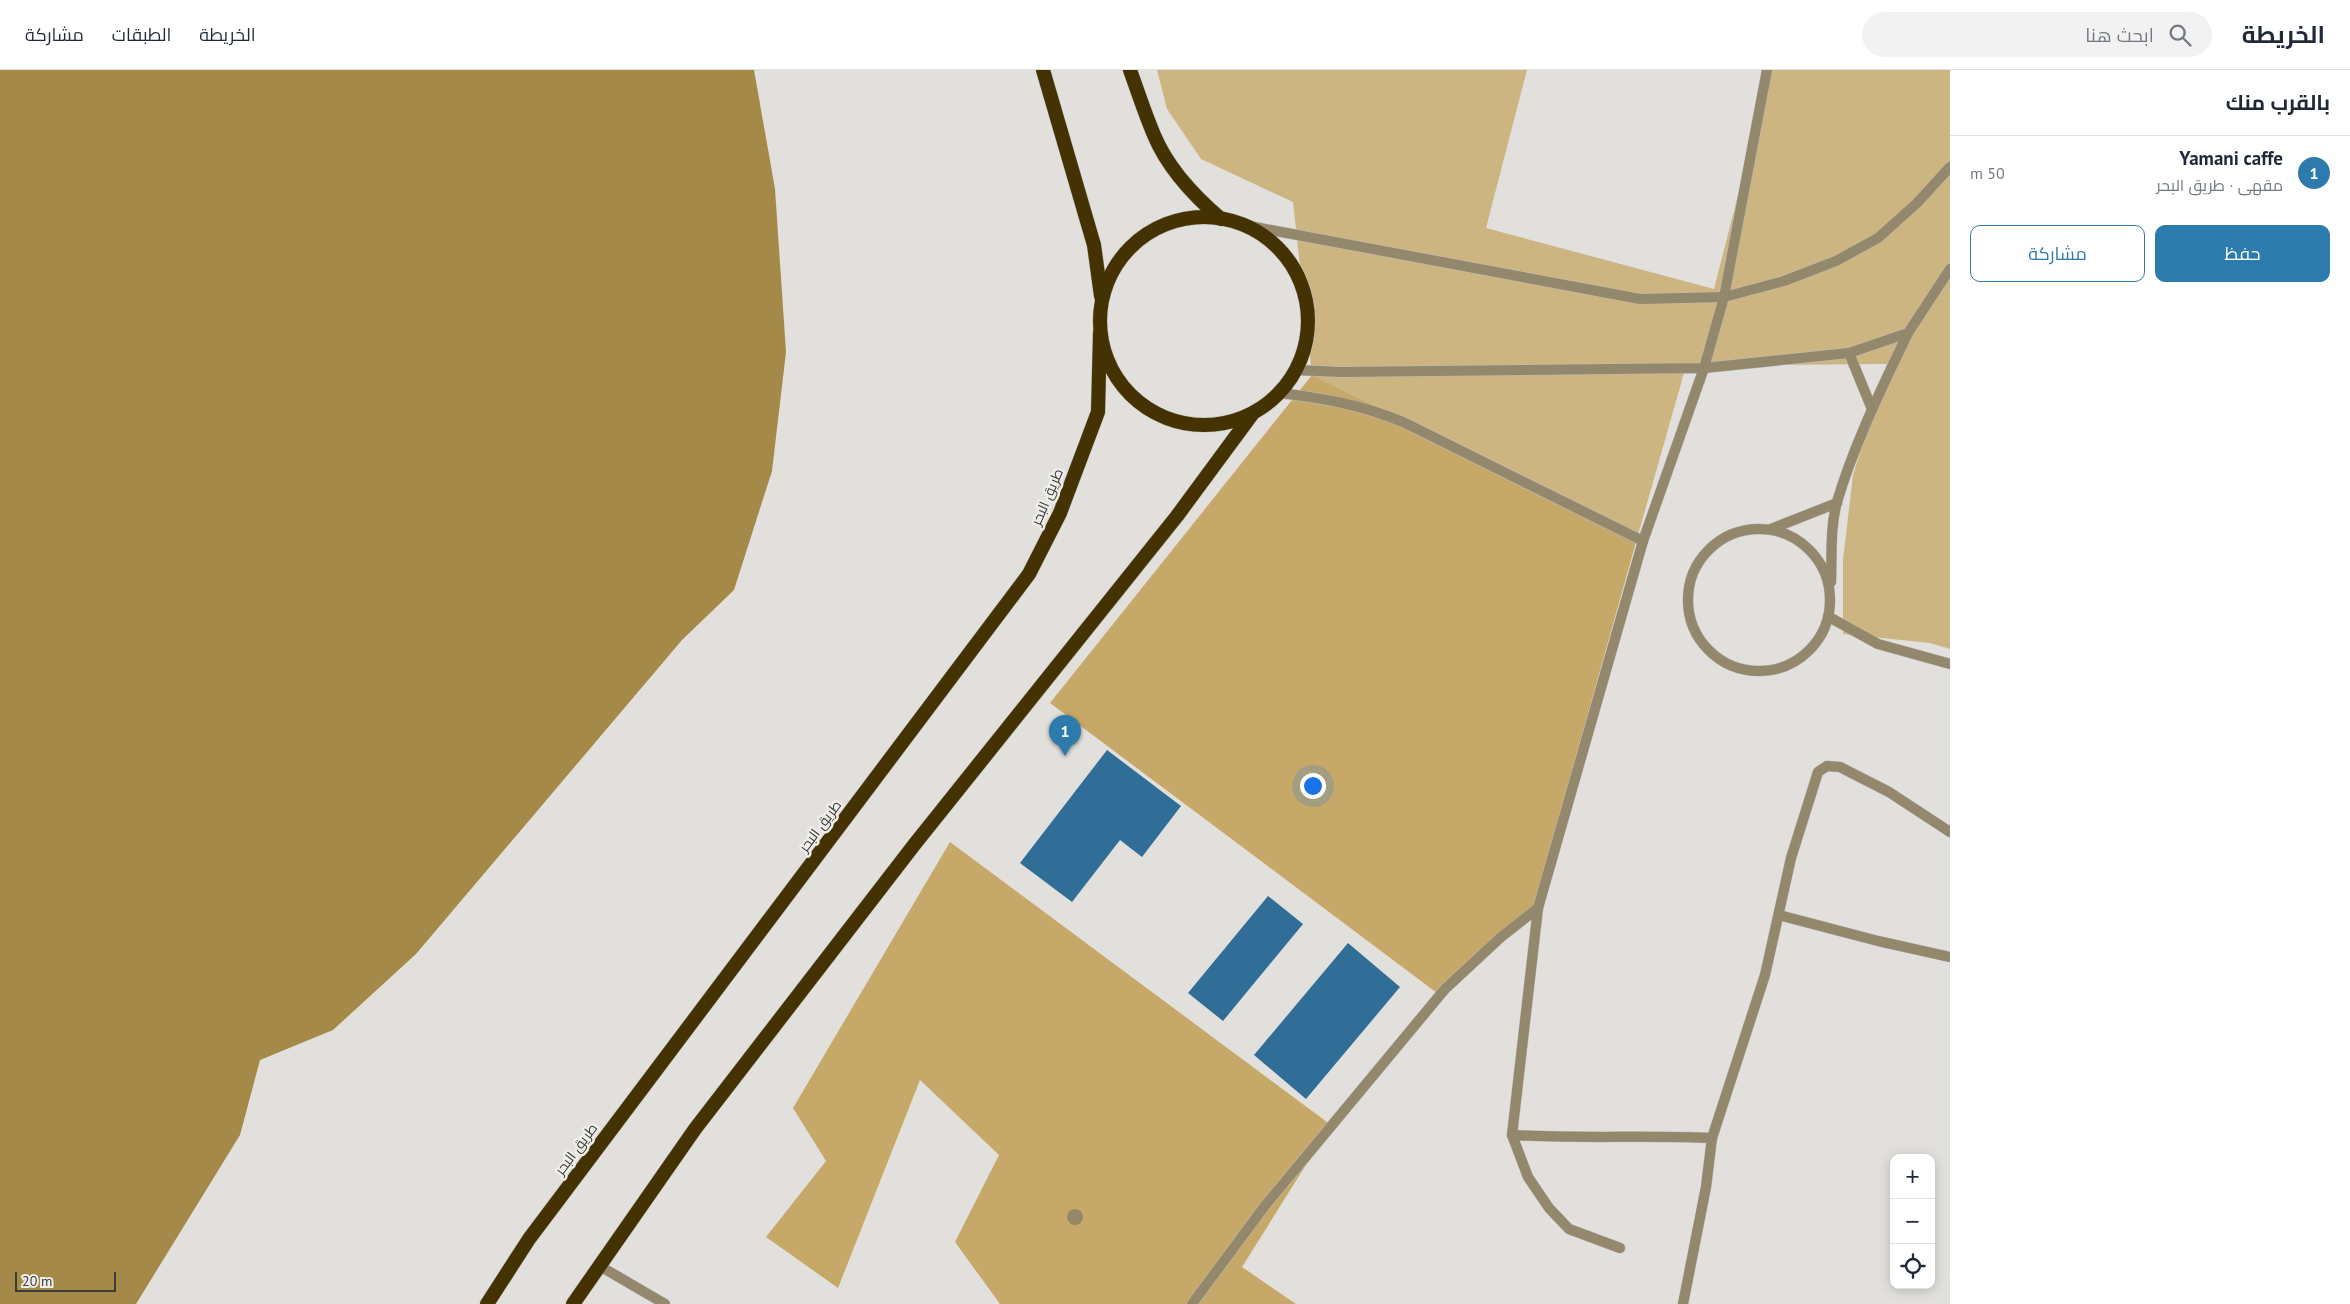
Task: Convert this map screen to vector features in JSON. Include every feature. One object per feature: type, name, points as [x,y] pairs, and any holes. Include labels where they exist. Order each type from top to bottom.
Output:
[{"type":"highway","points":[[1043,70],[1094,245],[1102,298]]},
{"type":"highway","points":[[1130,70],[1154,137],[1174,170],[1195,196],[1221,219]]},
{"type":"highway","points":[[573,1304],[598,1265],[701,1122],[914,844],[1177,516],[1253,413],[1280,393],[1296,370],[1306,343],[1308,315],[1302,286],[1289,261],[1269,240],[1244,225],[1221,219],[1189,218],[1159,227],[1133,244],[1113,269],[1102,298]]},
{"type":"highway","name":"طريق البحر","points":[[487,1304],[529,1240],[600,1144],[1029,574],[1060,513],[1098,412],[1102,298]]},
{"type":"highway","points":[[1100,333],[1109,366],[1128,394],[1155,414],[1188,424],[1221,424],[1253,413]]},
{"type":"street","points":[[1620,1248],[1588,1238],[1569,1229],[1555,1215],[1528,1177],[1512,1135],[1538,908],[1644,541],[1704,368],[1724,297],[1767,70]]},
{"type":"street","points":[[1244,225],[1640,299],[1724,297],[1784,281],[1836,261],[1878,238],[1917,203],[1950,167]]},
{"type":"street","points":[[1831,591],[1826,574],[1817,558],[1804,544],[1789,534],[1771,529],[1746,529],[1722,538],[1703,555],[1691,578],[1688,602],[1693,627],[1707,649],[1727,664],[1752,671],[1778,669],[1801,658],[1818,640],[1829,617],[1831,591],[1833,530],[1837,503],[1872,409],[1908,333],[1950,269]]},
{"type":"street","points":[[1296,370],[1350,372],[1704,368],[1849,354],[1908,333]]},
{"type":"street","points":[[1849,354],[1872,409]]},
{"type":"street","points":[[1280,393],[1338,400],[1375,410],[1644,541]]},
{"type":"street","points":[[1771,529],[1837,503]]},
{"type":"street","points":[[1829,617],[1878,644],[1950,664]]},
{"type":"street","points":[[1683,1304],[1706,1186],[1712,1138],[1765,975],[1792,858],[1814,778],[1822,768],[1840,767],[1889,792],[1950,832]]},
{"type":"street","points":[[1192,1304],[1264,1207],[1445,989],[1501,937],[1538,908]]},
{"type":"street","points":[[1779,915],[1878,941],[1950,957]]},
{"type":"street","points":[[1512,1135],[1568,1138],[1665,1136],[1712,1138]]},
{"type":"street","points":[[598,1265],[664,1304]]},
{"type":"shaded area","points":[[0,70],[754,70],[775,189],[786,352],[772,471],[734,590],[682,640],[416,954],[333,1030],[260,1060],[240,1135],[136,1304],[0,1304]]},
{"type":"shaded area","points":[[1157,70],[1527,70],[1486,228],[1714,289],[1770,70],[1950,70],[1950,649],[1930,643],[1843,634],[1843,560],[1853,475],[1887,364],[1686,366],[1638,535],[1312,375],[1293,202],[1201,159],[1167,109]]},
{"type":"shaded area","points":[[1312,375],[1638,535],[1531,917],[1437,993],[1050,703]]},
{"type":"shaded area","points":[[950,842],[1331,1125],[1242,1267],[1296,1304],[1000,1304],[955,1242],[999,1155],[920,1080],[838,1288],[766,1237],[826,1161],[793,1108]]},
{"type":"building","points":[[1107,750],[1181,806],[1142,857],[1120,840],[1072,902],[1020,863]]},
{"type":"building","points":[[1268,896],[1303,924],[1223,1021],[1188,993]]},
{"type":"building","points":[[1348,943],[1400,987],[1306,1099],[1254,1055]]},
{"type":"place","name":"Yamani caffe","points":[[1065,756]]}]
